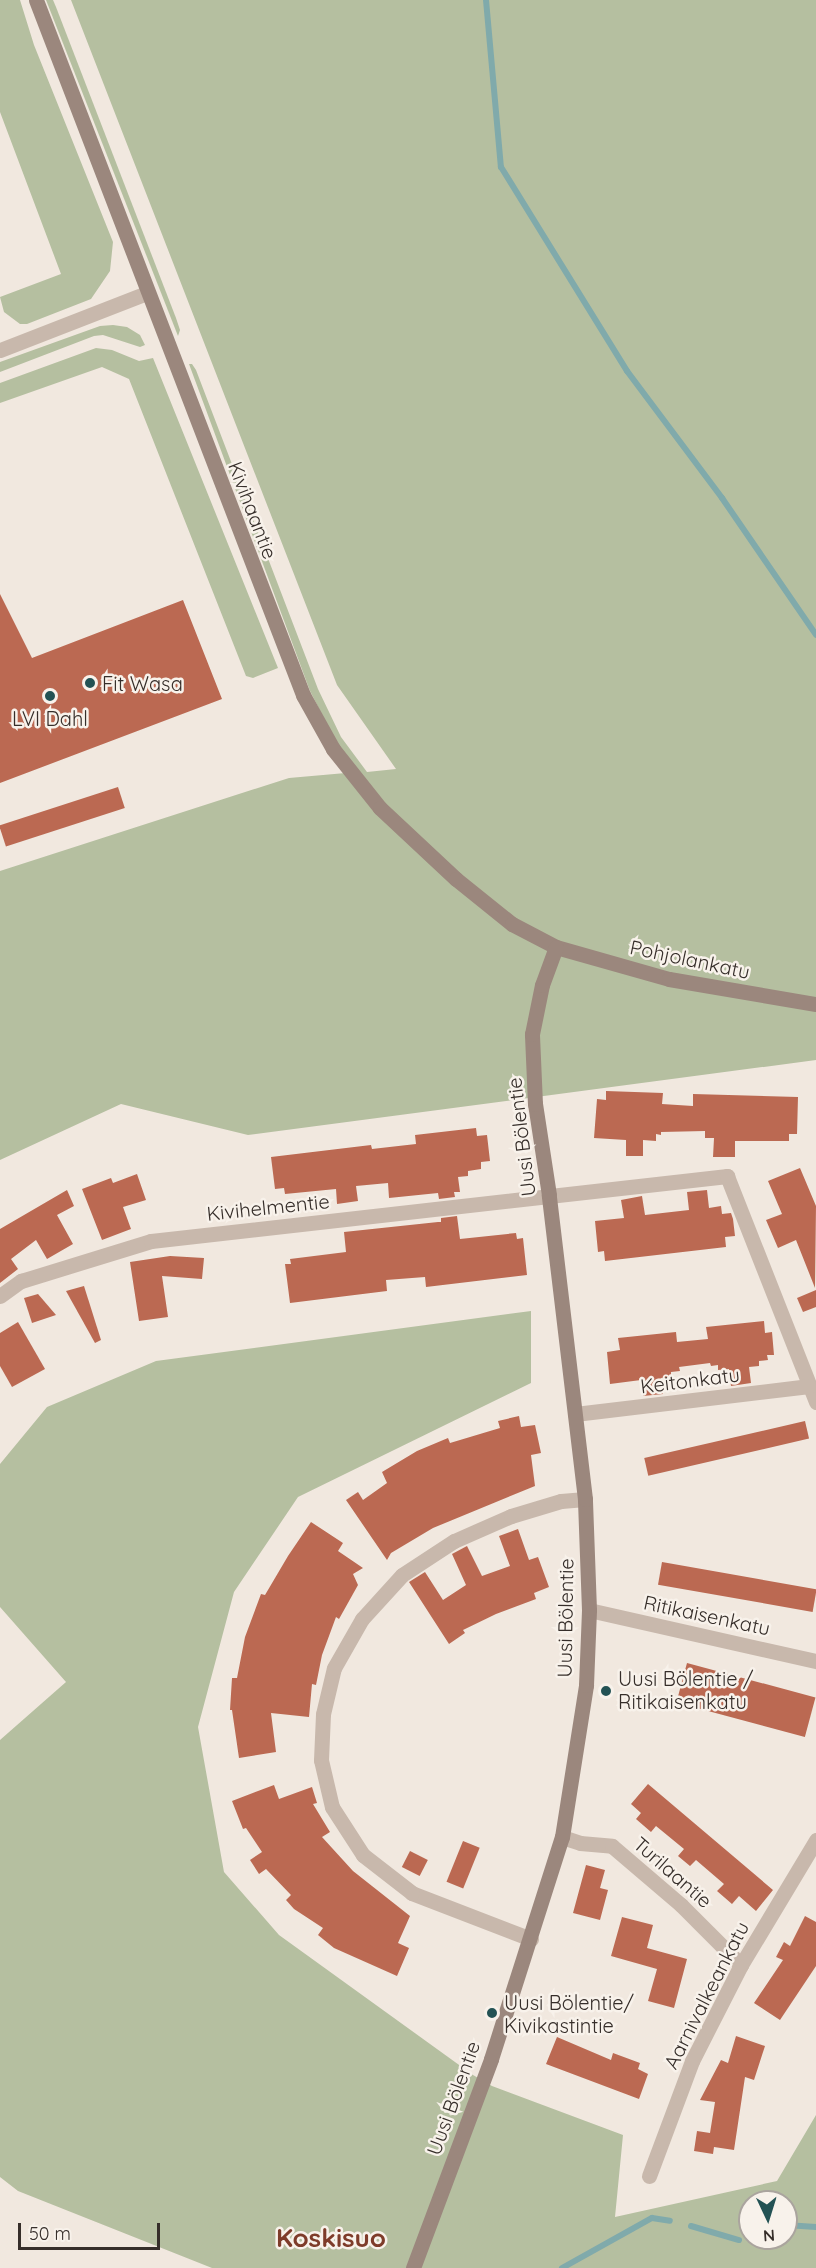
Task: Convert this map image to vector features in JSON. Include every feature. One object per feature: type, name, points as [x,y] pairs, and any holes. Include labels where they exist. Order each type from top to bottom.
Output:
[{"type":"main road","name":"Kivihaantie","points":[[36,0],[147,294],[303,695],[333,749],[380,808],[456,879],[512,924],[556,947]]},
{"type":"main road","name":"Pohjolankatu","points":[[556,947],[669,979],[816,1004]]},
{"type":"main road","name":"Uusi Bölentie","points":[[413,2268],[487,2069],[531,1939],[562,1837],[586,1685],[589,1610],[585,1499],[549,1195],[535,1104],[532,1034],[542,986],[556,947]]},
{"type":"street","points":[[0,350],[147,294]]},
{"type":"street","points":[[549,1195],[728,1176],[816,1402]]},
{"type":"street","name":"Kivihelmentie","points":[[0,1296],[21,1281],[151,1241],[549,1195]]},
{"type":"street","name":"Keitonkatu","points":[[575,1414],[809,1386]]},
{"type":"street","points":[[531,1939],[412,1893],[363,1855],[332,1807],[321,1760],[323,1714],[334,1668],[351,1638],[362,1619],[402,1575],[454,1541],[511,1516],[561,1501],[585,1499]]},
{"type":"street","name":"Ritikaisenkatu","points":[[589,1610],[816,1661]]},
{"type":"street","name":"Turilaantie","points":[[562,1837],[580,1844],[612,1846],[681,1905],[741,1965]]},
{"type":"street","name":"Aarnivalkeankatu","points":[[649,2176],[692,2061],[741,1965],[816,1840]]},
{"type":"green space","points":[[0,0],[20,0],[34,45],[113,242],[110,271],[91,299],[27,324],[20,324],[4,312],[0,297],[61,274],[0,112]]},
{"type":"green space","points":[[46,0],[53,0],[56,7],[176,318],[180,330],[178,336]]},
{"type":"green space","points":[[71,0],[816,0],[816,1060],[248,1135],[121,1104],[0,1160],[0,871],[289,778],[357,772],[334,738],[310,691],[189,364],[192,364],[196,370],[318,689],[341,737],[367,772],[396,769],[337,685]]},
{"type":"green space","points":[[100,326],[127,327],[140,335],[145,345],[140,347],[103,335],[94,336],[0,372],[0,362]]},
{"type":"green space","points":[[96,348],[112,350],[139,361],[153,358],[278,668],[253,678],[246,676],[129,379],[102,367],[0,403],[0,383]]},
{"type":"green space","points":[[531,1311],[531,1383],[298,1497],[234,1592],[198,1727],[224,1872],[279,1935],[473,2075],[492,2086],[623,2135],[615,2217],[777,2181],[816,2115],[816,2268],[212,2268],[18,2191],[0,2177],[0,1740],[66,1682],[0,1607],[0,1464],[47,1407],[156,1361]]},
{"type":"building","points":[[0,594],[32,658],[183,600],[222,699],[0,783]]},
{"type":"building","points":[[118,787],[125,808],[6,847],[0,825]]},
{"type":"building","points":[[606,1091],[663,1093],[662,1104],[693,1106],[693,1094],[798,1097],[797,1134],[789,1134],[789,1141],[735,1141],[735,1157],[713,1157],[714,1138],[705,1138],[705,1131],[661,1132],[661,1135],[656,1134],[656,1141],[643,1140],[643,1156],[626,1156],[626,1140],[594,1138],[597,1099],[606,1100]]},
{"type":"building","points":[[476,1128],[477,1136],[487,1135],[490,1161],[481,1162],[481,1169],[468,1171],[468,1176],[458,1177],[460,1192],[454,1192],[455,1197],[439,1199],[438,1193],[389,1198],[388,1183],[356,1186],[358,1201],[337,1204],[336,1189],[285,1194],[284,1188],[275,1189],[271,1157],[371,1145],[372,1149],[416,1144],[415,1135]]},
{"type":"building","points":[[800,1168],[816,1206],[815,1288],[796,1240],[778,1248],[766,1220],[782,1214],[768,1181]]},
{"type":"building","points":[[137,1174],[146,1200],[123,1207],[131,1229],[102,1240],[82,1189],[111,1178],[113,1183]]},
{"type":"building","points":[[67,1190],[74,1206],[57,1215],[73,1244],[47,1259],[36,1240],[11,1259],[18,1269],[0,1283],[0,1229]]},
{"type":"building","points":[[707,1190],[709,1208],[721,1206],[722,1214],[731,1213],[733,1219],[735,1236],[725,1237],[726,1247],[605,1261],[604,1251],[598,1252],[595,1221],[624,1218],[621,1200],[642,1196],[645,1215],[689,1210],[687,1192]]},
{"type":"building","points":[[457,1216],[460,1239],[516,1233],[517,1239],[523,1238],[527,1275],[426,1287],[425,1277],[386,1280],[387,1291],[290,1303],[285,1264],[291,1264],[290,1259],[346,1252],[344,1232],[441,1222],[441,1218]]},
{"type":"building","points":[[170,1256],[204,1258],[202,1279],[162,1276],[168,1317],[139,1321],[130,1262]]},
{"type":"building","points":[[84,1286],[101,1340],[95,1343],[66,1291]]},
{"type":"building","points":[[816,1290],[816,1307],[803,1312],[797,1298]]},
{"type":"building","points":[[38,1294],[56,1315],[32,1323],[24,1298]]},
{"type":"building","points":[[764,1321],[765,1333],[772,1332],[774,1355],[767,1355],[768,1360],[759,1361],[759,1366],[749,1367],[751,1383],[731,1386],[729,1369],[718,1370],[718,1365],[711,1366],[710,1363],[679,1367],[680,1371],[671,1372],[671,1377],[661,1378],[663,1394],[643,1396],[641,1380],[610,1384],[607,1352],[620,1350],[618,1338],[676,1332],[677,1342],[708,1339],[706,1327]]},
{"type":"building","points":[[18,1322],[45,1369],[12,1387],[0,1366],[0,1333]]},
{"type":"building","points":[[519,1416],[521,1427],[535,1425],[541,1453],[531,1455],[535,1486],[433,1528],[391,1553],[387,1560],[346,1500],[358,1492],[363,1500],[387,1483],[382,1472],[417,1451],[448,1438],[450,1443],[500,1428],[498,1421]]},
{"type":"building","points":[[805,1421],[809,1439],[648,1476],[644,1458]]},
{"type":"building","points":[[311,1522],[343,1543],[338,1551],[363,1568],[353,1574],[358,1585],[339,1619],[336,1617],[322,1655],[316,1685],[312,1684],[309,1717],[271,1713],[276,1752],[239,1758],[232,1710],[230,1710],[232,1678],[237,1678],[245,1637],[261,1594],[265,1595]]},
{"type":"building","points":[[518,1529],[529,1560],[538,1557],[549,1587],[534,1593],[536,1599],[496,1614],[463,1630],[465,1633],[449,1644],[409,1582],[425,1572],[443,1600],[466,1585],[452,1554],[467,1546],[482,1576],[510,1566],[499,1536]]},
{"type":"building","points":[[662,1562],[816,1589],[813,1612],[658,1585]]},
{"type":"building","points":[[687,1663],[815,1697],[805,1737],[676,1703]]},
{"type":"building","points":[[648,1784],[773,1890],[756,1911],[739,1896],[732,1904],[717,1891],[724,1884],[696,1860],[690,1866],[678,1856],[684,1849],[656,1826],[651,1832],[636,1819],[641,1813],[631,1804]]},
{"type":"building","points":[[274,1785],[279,1799],[312,1787],[317,1803],[313,1804],[330,1832],[322,1837],[353,1871],[410,1916],[398,1943],[409,1948],[397,1976],[334,1948],[318,1935],[323,1928],[294,1909],[286,1900],[291,1895],[266,1869],[259,1874],[250,1860],[262,1852],[246,1828],[243,1829],[232,1801]]},
{"type":"building","points":[[463,1841],[480,1848],[463,1889],[447,1882]]},
{"type":"building","points":[[410,1851],[428,1860],[420,1876],[402,1867]]},
{"type":"building","points":[[586,1865],[605,1870],[600,1888],[608,1890],[600,1920],[573,1913]]},
{"type":"building","points":[[805,1916],[816,1922],[816,1966],[780,2020],[754,2003],[783,1960],[776,1957],[784,1942],[790,1946]]},
{"type":"building","points":[[622,1917],[653,1925],[647,1948],[687,1959],[674,2008],[648,2001],[657,1969],[611,1956]]},
{"type":"building","points":[[736,2036],[765,2046],[754,2080],[745,2077],[734,2150],[714,2147],[713,2154],[694,2151],[697,2131],[710,2133],[715,2102],[700,2100],[721,2060],[728,2063]]},
{"type":"building","points":[[557,2037],[611,2060],[613,2053],[640,2063],[638,2069],[648,2074],[639,2099],[546,2064]]},
{"type":"waterway","points":[[486,0],[501,167],[627,371],[722,498],[816,635]]},
{"type":"waterway","points":[[562,2268],[652,2218],[670,2221]]},
{"type":"waterway","points":[[691,2226],[738,2240]]},
{"type":"waterway","points":[[798,2226],[816,2227]]},
{"type":"place","name":"Fit Wasa","points":[[90,683]]},
{"type":"place","name":"LVI Dahl","points":[[50,696]]},
{"type":"place","name":"Uusi Bölentie / Ritikaisenkatu","points":[[606,1691]]},
{"type":"place","name":"Uusi Bölentie/ Kivikastintie","points":[[492,2013]]},
{"type":"district","name":"Koskisuo","points":[[331,2238]]}]
